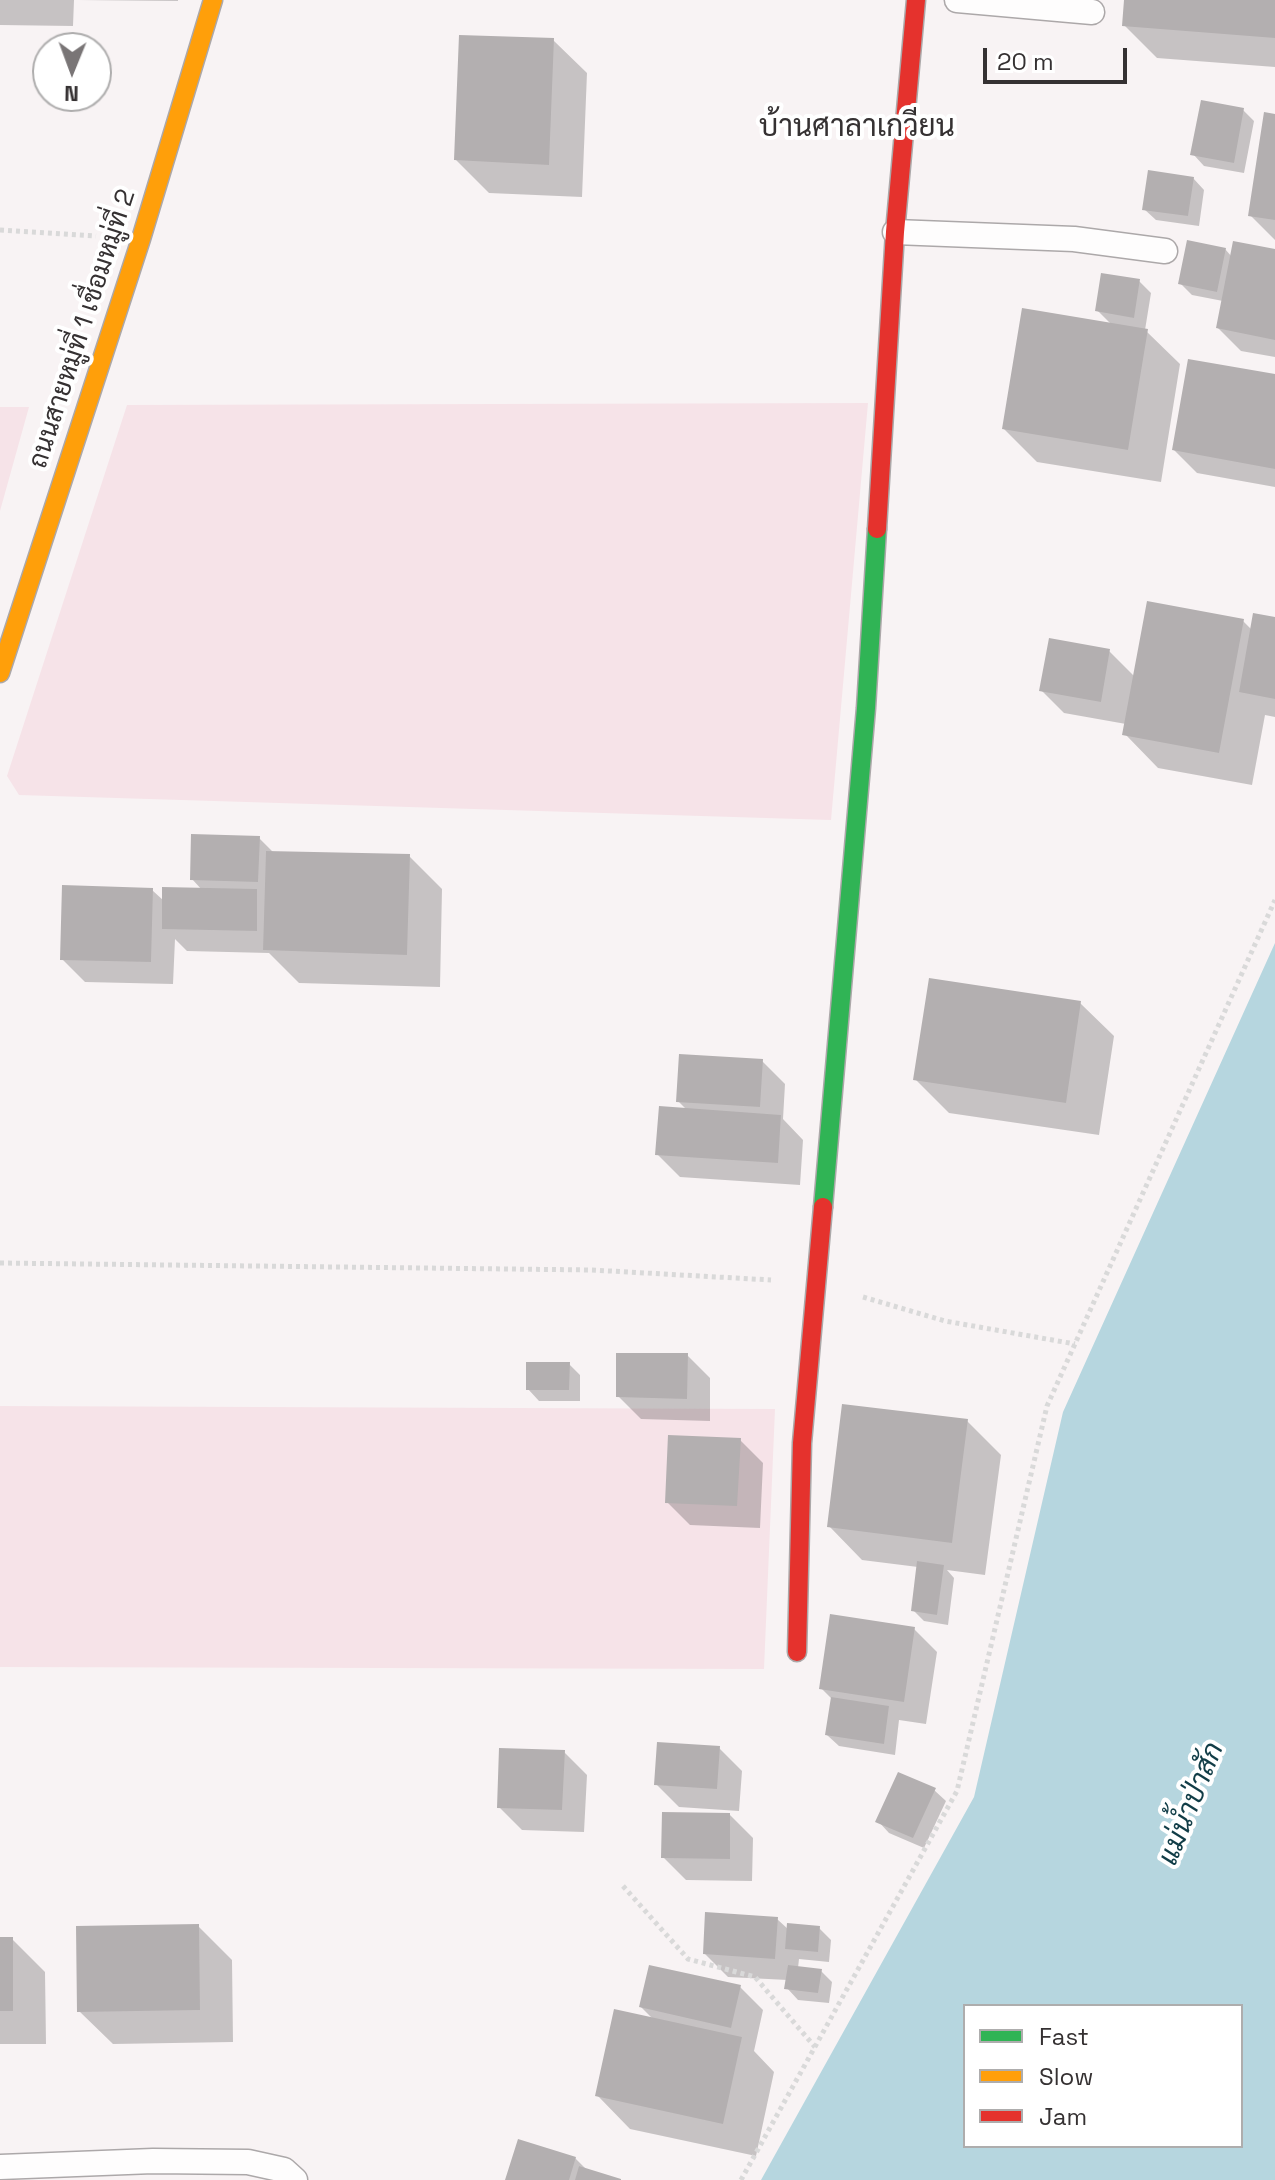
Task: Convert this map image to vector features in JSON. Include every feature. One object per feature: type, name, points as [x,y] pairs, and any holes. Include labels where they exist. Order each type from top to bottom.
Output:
[{"type":"street","name":"ถนนสายหมู่ที่ 1 เชื่อมหมู่ที่ 2","points":[[0,673],[141,239],[213,0]]},
{"type":"street","points":[[797,1652],[802,1443],[866,708],[895,232],[916,0]]},
{"type":"lane","points":[[957,0],[1092,12]]},
{"type":"lane","points":[[895,232],[1074,239],[1165,251]]},
{"type":"lane","points":[[0,2167],[153,2161],[248,2162],[284,2170],[295,2180]]},
{"type":"path","points":[[0,230],[141,239]]},
{"type":"path","points":[[741,2180],[957,1791],[1047,1406],[1275,900]]},
{"type":"path","points":[[0,1263],[592,1270],[816,1283],[945,1321],[1075,1344]]},
{"type":"path","points":[[623,1886],[688,1959],[755,1977],[815,2047]]},
{"type":"shaded area","points":[[868,403],[831,820],[19,795],[7,776],[127,405]]},
{"type":"shaded area","points":[[0,407],[29,407],[0,511]]},
{"type":"shaded area","points":[[0,1406],[775,1409],[764,1669],[0,1667]]},
{"type":"water","name":"แม่น้ำป่าสัก","points":[[1275,943],[1275,2180],[761,2180],[974,1797],[1063,1412]]},
{"type":"building","points":[[1124,0],[1275,0],[1275,38],[1122,26]]},
{"type":"building","points":[[459,35],[554,38],[549,165],[454,160]]},
{"type":"building","points":[[1201,100],[1244,108],[1234,163],[1190,155]]},
{"type":"building","points":[[1264,112],[1275,114],[1275,220],[1248,216]]},
{"type":"building","points":[[1148,170],[1194,177],[1188,216],[1142,210]]},
{"type":"building","points":[[1187,240],[1226,248],[1217,292],[1178,284]]},
{"type":"building","points":[[1233,241],[1275,249],[1275,340],[1216,328]]},
{"type":"building","points":[[1101,273],[1140,279],[1134,318],[1095,311]]},
{"type":"building","points":[[1022,308],[1148,329],[1128,450],[1002,429]]},
{"type":"building","points":[[1188,359],[1275,374],[1275,469],[1172,450]]},
{"type":"building","points":[[1147,601],[1244,619],[1219,753],[1122,735]]},
{"type":"building","points":[[1253,613],[1275,617],[1275,699],[1239,692]]},
{"type":"building","points":[[1049,638],[1110,649],[1101,702],[1039,691]]},
{"type":"building","points":[[191,834],[260,836],[258,882],[190,880]]},
{"type":"building","points":[[266,851],[410,854],[407,955],[263,950]]},
{"type":"building","points":[[62,885],[153,888],[151,962],[60,960]]},
{"type":"building","points":[[162,887],[257,889],[257,931],[162,929]]},
{"type":"building","points":[[929,978],[1081,1001],[1066,1103],[913,1080]]},
{"type":"building","points":[[679,1054],[763,1059],[760,1107],[676,1102]]},
{"type":"building","points":[[659,1106],[781,1115],[778,1163],[655,1155]]},
{"type":"building","points":[[616,1353],[688,1353],[687,1399],[616,1397]]},
{"type":"building","points":[[526,1362],[570,1362],[569,1390],[526,1390]]},
{"type":"building","points":[[842,1404],[968,1419],[952,1543],[827,1527]]},
{"type":"building","points":[[668,1435],[741,1438],[737,1506],[665,1503]]},
{"type":"building","points":[[917,1561],[944,1565],[937,1615],[911,1611]]},
{"type":"building","points":[[830,1614],[915,1627],[904,1702],[819,1689]]},
{"type":"building","points":[[831,1697],[889,1706],[884,1744],[825,1735]]},
{"type":"building","points":[[657,1742],[720,1746],[717,1789],[654,1785]]},
{"type":"building","points":[[499,1748],[565,1750],[562,1810],[497,1808]]},
{"type":"building","points":[[898,1772],[936,1788],[913,1838],[875,1822]]},
{"type":"building","points":[[662,1812],[730,1813],[730,1859],[661,1858]]},
{"type":"building","points":[[705,1912],[778,1917],[775,1959],[703,1954]]},
{"type":"building","points":[[787,1923],[820,1926],[818,1952],[785,1949]]},
{"type":"building","points":[[199,1924],[200,2010],[77,2012],[76,1926]]},
{"type":"building","points":[[0,1937],[13,1937],[13,2011],[0,2011]]},
{"type":"building","points":[[649,1965],[741,1985],[731,2028],[639,2007]]},
{"type":"building","points":[[788,1965],[822,1969],[818,1993],[784,1989]]},
{"type":"building","points":[[614,2009],[742,2037],[723,2124],[595,2096]]},
{"type":"building","points":[[518,2139],[576,2157],[569,2180],[505,2180]]},
{"type":"building","points":[[579,2166],[621,2179],[621,2180],[575,2180]]},
{"type":"traffic: fast","points":[[823,1207],[866,708],[877,529]]},
{"type":"traffic: slow","points":[[0,673],[141,239],[213,0]]},
{"type":"traffic: jam","points":[[877,529],[895,232],[916,0]]},
{"type":"traffic: jam","points":[[797,1652],[802,1443],[823,1207]]},
{"type":"district","name":"บ้านศาลาเกวียน","points":[[857,128]]}]
